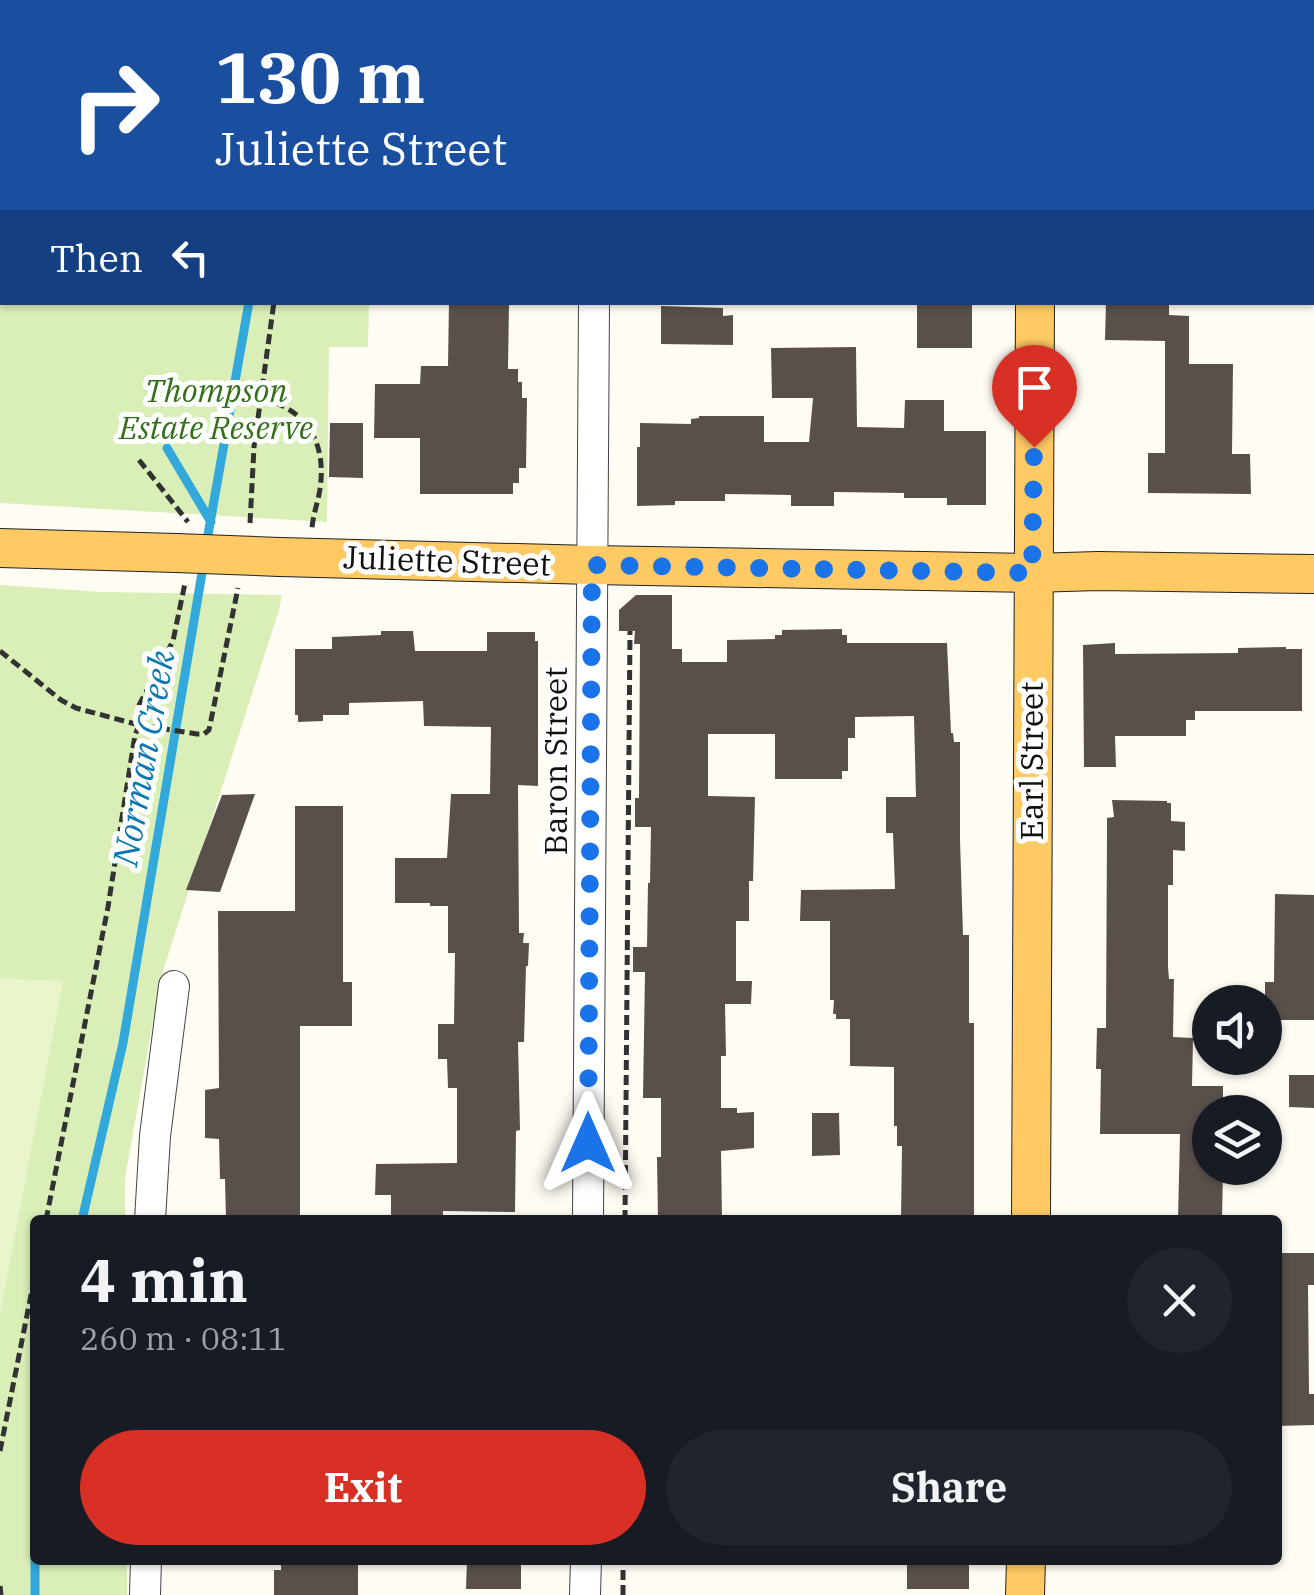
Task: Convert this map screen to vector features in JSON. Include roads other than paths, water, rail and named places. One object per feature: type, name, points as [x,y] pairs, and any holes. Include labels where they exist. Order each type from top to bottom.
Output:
[{"type":"main road","name":"Earl Street","points":[[1030,1215],[1035,305]]},
{"type":"main road","name":"Juliette Street","points":[[0,548],[592,565],[1314,574]]},
{"type":"main road","points":[[1025,1595],[1026,1565]]},
{"type":"street","name":"Baron Street","points":[[588,1215],[594,305]]},
{"type":"street","points":[[150,1215],[155,1136],[174,986]]},
{"type":"street","points":[[146,1565],[146,1595]]},
{"type":"street","points":[[585,1595],[586,1565]]},
{"type":"waterway","name":"Norman Creek","points":[[206,546],[248,305]]},
{"type":"waterway","points":[[167,448],[211,522]]},
{"type":"waterway","name":"Norman Creek","points":[[83,1215],[123,1043],[204,561]]},
{"type":"waterway","name":"Norman Creek","points":[[35,1565],[35,1595]]},
{"type":"park label","name":"Thompson Estate Reserve","points":[[216,410]]}]
